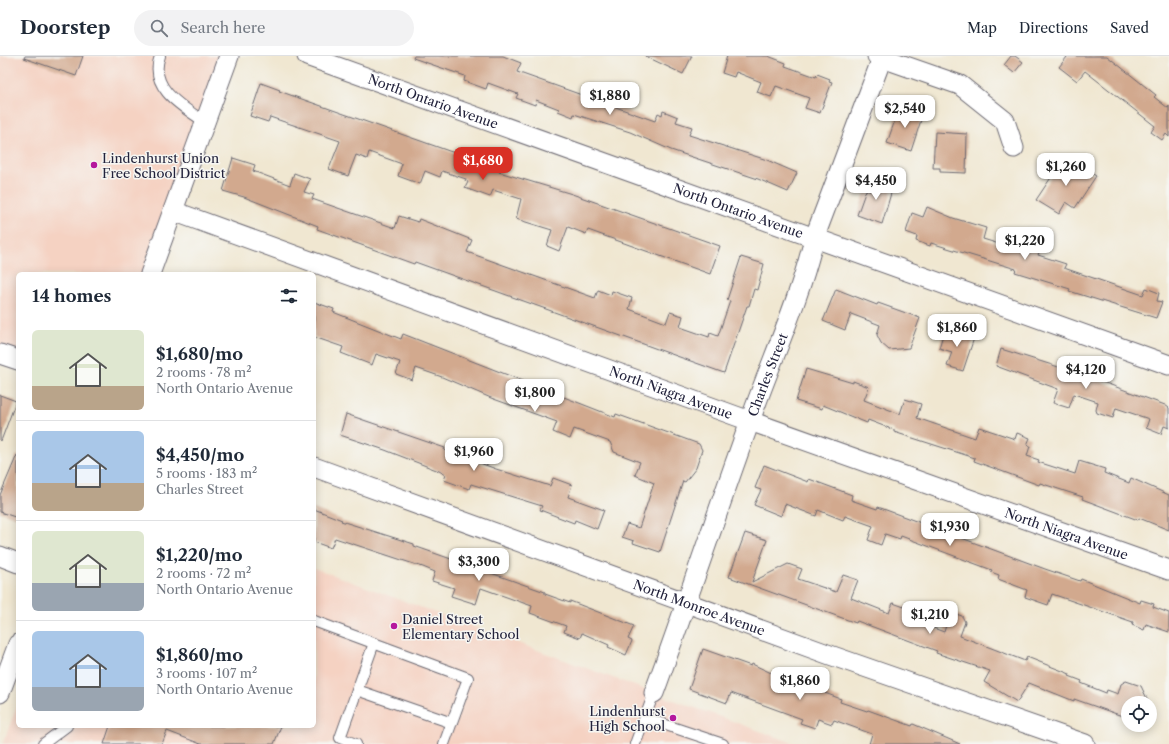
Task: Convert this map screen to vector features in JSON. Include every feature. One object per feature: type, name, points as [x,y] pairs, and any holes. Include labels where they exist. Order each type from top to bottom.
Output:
[{"type":"street","points":[[151,272],[229,56]]},
{"type":"street","name":"North Ontario Avenue","points":[[307,56],[1169,366]]},
{"type":"street","points":[[880,57],[960,85],[1005,121],[1014,148]]},
{"type":"street","name":"Charles Street","points":[[654,693],[750,421],[807,268],[814,239],[880,57]]},
{"type":"street","name":"North Niagra Avenue","points":[[173,211],[750,421],[1169,570]]},
{"type":"street","points":[[0,354],[16,359]]},
{"type":"street","name":"North Monroe Avenue","points":[[316,468],[687,603],[1085,744]]},
{"type":"street","points":[[0,556],[16,562]]},
{"type":"street","points":[[0,693],[16,649]]},
{"type":"lane","points":[[160,56],[159,79],[167,92],[175,102],[205,122]]},
{"type":"lane","points":[[316,622],[468,678],[444,744]]},
{"type":"lane","points":[[356,744],[340,738],[374,643]]},
{"type":"lane","points":[[357,690],[452,723]]},
{"type":"lane","points":[[635,744],[654,693]]},
{"type":"lane","points":[[645,718],[723,744]]},
{"type":"lane","points":[[43,744],[64,728]]},
{"type":"shaded area","name":"Lindenhurst Union Free School District","points":[[0,56],[227,56],[150,272],[16,272],[16,359],[0,354]]},
{"type":"shaded area","name":"Daniel Street Elementary School","points":[[316,569],[796,744],[3,744],[16,708],[16,728],[316,728]]},
{"type":"building","points":[[25,56],[83,56],[76,76],[24,58]]},
{"type":"building","points":[[414,56],[503,56],[521,63],[517,72],[655,121],[658,113],[662,115],[663,111],[678,117],[676,122],[692,127],[689,135],[767,160],[797,173],[788,192],[758,179],[671,150],[630,132],[574,114],[573,117],[558,111],[559,109],[536,100],[535,105],[516,98],[518,94],[488,83],[486,89],[464,81],[465,76],[413,58]]},
{"type":"building","points":[[645,56],[692,56],[683,74]]},
{"type":"building","points":[[727,56],[768,56],[786,63],[785,66],[816,77],[817,74],[830,79],[829,81],[832,82],[820,113],[805,108],[809,98],[776,86],[771,97],[757,92],[761,82],[736,72],[734,77],[722,73]]},
{"type":"building","points":[[1011,56],[1015,56],[1023,62],[1014,73],[1004,65]]},
{"type":"building","points":[[1066,56],[1107,56],[1156,95],[1154,97],[1168,108],[1169,106],[1169,137],[1166,134],[1162,140],[1151,132],[1155,126],[1085,71],[1077,81],[1059,67],[1067,57]]},
{"type":"building","points":[[261,83],[280,90],[279,91],[500,169],[499,172],[572,194],[720,246],[710,274],[588,230],[586,234],[568,227],[559,251],[547,246],[552,230],[516,219],[521,199],[493,190],[490,197],[465,188],[468,182],[465,181],[466,179],[442,171],[440,177],[425,171],[420,184],[398,176],[402,164],[369,152],[367,159],[356,155],[348,176],[329,169],[340,141],[270,117],[268,122],[250,116]]},
{"type":"building","points":[[900,106],[923,114],[911,151],[887,143]]},
{"type":"building","points":[[935,132],[967,134],[966,173],[940,172],[940,168],[933,168]]},
{"type":"building","points":[[233,158],[255,165],[253,171],[290,185],[294,173],[310,179],[304,192],[314,195],[312,199],[395,228],[399,216],[418,222],[419,219],[472,240],[467,252],[595,298],[598,290],[611,295],[612,291],[632,298],[629,309],[666,323],[670,312],[683,316],[680,327],[709,337],[710,333],[718,336],[730,301],[727,300],[741,257],[764,264],[757,290],[754,289],[749,306],[747,306],[724,373],[415,262],[414,264],[317,229],[318,226],[244,197],[223,191]]},
{"type":"building","points":[[1069,158],[1096,176],[1075,208],[1066,202],[1059,214],[1036,200],[1058,167],[1062,170]]},
{"type":"building","points":[[875,176],[894,183],[882,224],[857,215],[866,190],[870,191]]},
{"type":"building","points":[[927,207],[953,218],[986,228],[983,239],[1022,251],[1024,243],[1041,248],[1038,255],[1066,264],[1064,268],[1143,295],[1146,288],[1159,293],[1157,301],[1162,302],[1156,318],[1069,291],[1070,289],[1015,272],[1016,269],[931,243],[930,246],[916,241],[917,236],[906,232],[912,213],[923,217]]},
{"type":"building","points":[[836,289],[877,305],[878,303],[920,318],[909,348],[889,350],[881,343],[877,335],[880,325],[851,314],[845,330],[823,321]]},
{"type":"building","points":[[316,303],[334,309],[333,312],[401,339],[403,334],[615,417],[616,414],[699,444],[702,450],[696,468],[685,482],[683,481],[660,552],[633,543],[634,541],[622,537],[627,524],[639,528],[654,483],[635,475],[640,462],[614,452],[610,442],[574,429],[570,439],[553,432],[557,422],[416,368],[412,380],[396,374],[400,362],[376,354],[372,365],[341,353],[343,347],[316,338]]},
{"type":"building","points":[[945,328],[974,338],[963,371],[947,366],[952,352],[939,348]]},
{"type":"building","points":[[1001,349],[1081,374],[1165,405],[1169,408],[1169,428],[1164,426],[1161,434],[1146,428],[1149,419],[1116,408],[1113,418],[1097,413],[1096,410],[1098,402],[1074,394],[1069,408],[1053,403],[1058,389],[996,366]]},
{"type":"building","points":[[806,369],[853,383],[853,381],[869,387],[864,400],[900,414],[905,399],[921,404],[917,418],[975,438],[979,427],[1015,439],[1017,433],[1030,438],[1027,445],[1030,446],[1027,456],[1039,460],[1038,462],[1075,474],[1079,461],[1105,469],[1104,473],[1129,483],[1131,478],[1169,495],[1169,530],[1139,518],[1138,520],[1082,499],[1083,497],[1040,483],[1039,485],[974,461],[975,458],[894,432],[894,430],[868,420],[867,423],[823,405],[822,409],[796,401]]},
{"type":"building","points":[[0,395],[16,401],[1,441],[0,441]]},
{"type":"building","points":[[346,414],[445,448],[444,450],[496,469],[550,486],[553,478],[572,485],[568,497],[604,510],[597,529],[575,520],[574,523],[540,510],[542,506],[471,484],[469,489],[444,480],[446,475],[439,471],[385,450],[340,435]]},
{"type":"building","points":[[16,457],[16,517],[0,512],[0,495]]},
{"type":"building","points":[[764,465],[808,482],[809,479],[852,495],[851,500],[877,509],[878,507],[1045,569],[1080,581],[1081,579],[1140,603],[1141,600],[1154,604],[1153,607],[1169,613],[1169,632],[1146,624],[1144,630],[1132,625],[1133,622],[1052,594],[1048,605],[1025,597],[1027,590],[998,579],[999,575],[991,572],[992,570],[901,536],[900,539],[885,534],[881,545],[868,540],[873,526],[845,516],[843,520],[818,510],[816,516],[785,504],[781,516],[754,505],[761,490],[755,488]]},
{"type":"building","points":[[316,510],[342,520],[341,521],[414,544],[414,546],[545,592],[545,594],[570,603],[570,601],[634,626],[628,639],[632,641],[626,655],[608,647],[609,645],[582,633],[580,638],[564,632],[566,626],[530,613],[532,606],[481,588],[476,604],[451,596],[454,588],[432,581],[435,572],[423,567],[335,538],[331,548],[316,543]]},
{"type":"building","points":[[745,533],[767,540],[752,582],[788,564],[802,569],[798,579],[836,592],[843,575],[858,580],[851,598],[889,613],[893,603],[907,608],[904,617],[944,632],[950,612],[962,616],[965,622],[960,636],[1025,661],[1027,657],[1070,674],[1069,676],[1082,681],[1081,683],[1106,693],[1107,690],[1118,694],[1121,684],[1126,681],[1141,686],[1146,696],[1121,696],[1121,716],[1074,699],[1074,701],[1029,683],[1017,702],[984,682],[990,671],[936,653],[937,651],[857,621],[856,623],[729,577]]},
{"type":"building","points":[[703,649],[751,666],[752,664],[797,685],[798,683],[841,699],[840,702],[867,711],[868,710],[912,726],[913,724],[960,744],[869,744],[872,734],[834,720],[832,724],[818,719],[815,728],[800,723],[802,719],[731,693],[727,703],[689,689]]},
{"type":"building","points":[[109,728],[280,728],[274,744],[201,744],[167,731],[162,744],[104,744]]},
{"type":"place","name":"Lindenhurst Union Free School District","points":[[94,165]]},
{"type":"place","name":"Daniel Street Elementary School","points":[[394,626]]},
{"type":"place","name":"Lindenhurst High School","points":[[673,718]]}]
